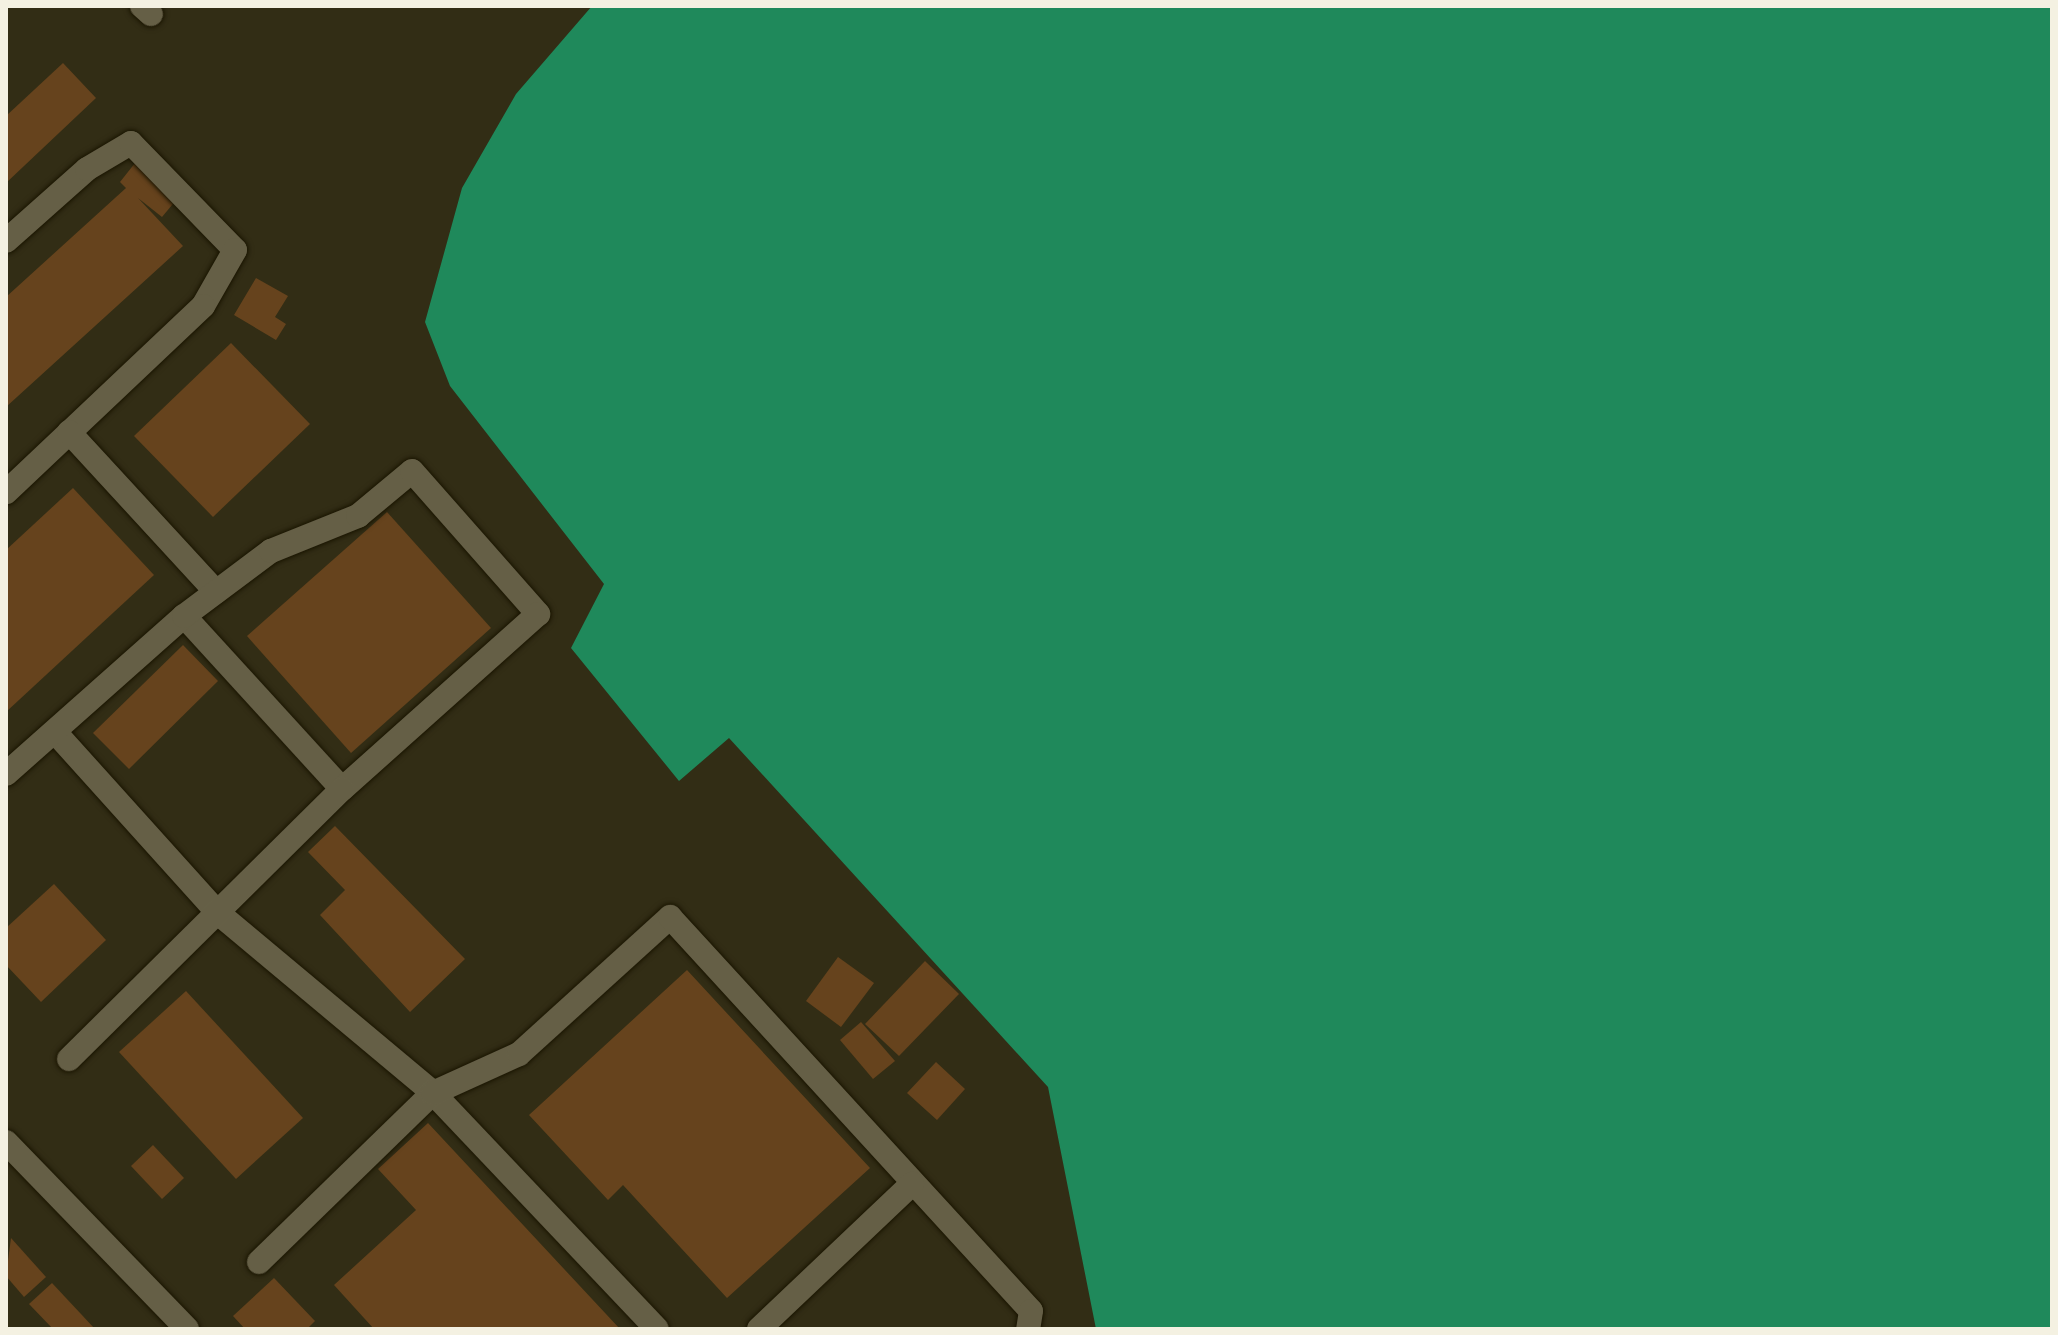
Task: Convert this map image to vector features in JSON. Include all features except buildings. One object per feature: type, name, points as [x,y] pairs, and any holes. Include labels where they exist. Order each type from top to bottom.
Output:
[{"type":"lane","points":[[6,241],[87,169],[131,143],[235,250],[203,306],[6,492]]},
{"type":"lane","points":[[69,432],[216,592]]},
{"type":"lane","points":[[6,774],[184,616],[216,592],[271,551],[358,516],[412,471],[538,614],[342,789],[69,1059]]},
{"type":"lane","points":[[184,616],[342,789]]},
{"type":"lane","points":[[55,732],[218,913],[433,1093],[657,1329]]},
{"type":"lane","points":[[259,1262],[433,1093],[519,1054],[670,917],[1031,1311],[1028,1329]]},
{"type":"lane","points":[[6,1142],[187,1329]]},
{"type":"lane","points":[[759,1329],[912,1184]]},
{"type":"shaded area","points":[[592,6],[2052,6],[2052,1329],[1096,1329],[1048,1087],[729,738],[679,781],[571,648],[604,584],[450,386],[425,322],[462,188],[516,94]]}]
